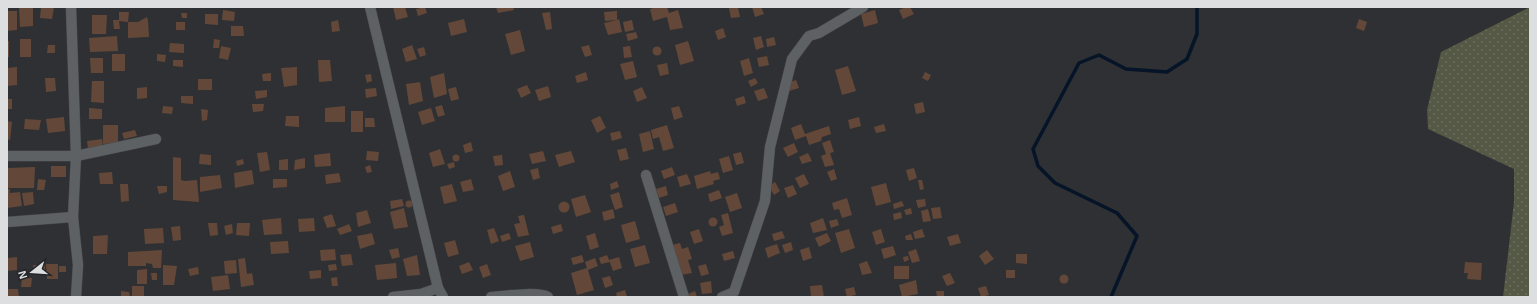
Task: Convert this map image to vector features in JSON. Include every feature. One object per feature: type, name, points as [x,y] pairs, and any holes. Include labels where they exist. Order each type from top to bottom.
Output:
[{"type":"street","points":[[71,7],[76,156],[73,217],[78,265],[76,297]]},
{"type":"street","points":[[370,7],[441,292],[393,297]]},
{"type":"street","points":[[722,297],[734,292],[765,201],[770,147],[792,59],[809,36],[819,33],[863,7]]},
{"type":"street","points":[[7,156],[76,156],[156,139]]},
{"type":"street","points":[[646,175],[684,297]]},
{"type":"street","points":[[7,222],[73,217]]},
{"type":"street","points":[[491,297],[529,295],[545,295],[548,297]]},
{"type":"green space","points":[[1530,7],[1530,297],[1503,297],[1514,202],[1514,169],[1428,129],[1427,110],[1441,52]]},
{"type":"building","points":[[19,7],[33,7],[33,26],[20,27]]},
{"type":"building","points":[[41,7],[54,7],[52,19],[40,18]]},
{"type":"building","points":[[393,7],[405,7],[408,17],[396,20]]},
{"type":"building","points":[[425,7],[427,13],[418,16],[416,9]]},
{"type":"building","points":[[496,7],[513,7],[514,10],[498,13]]},
{"type":"building","points":[[667,7],[669,13],[678,10],[683,28],[670,30],[667,17],[653,21],[650,9]]},
{"type":"building","points":[[738,7],[740,17],[731,18],[729,8]]},
{"type":"building","points":[[752,7],[761,7],[764,14],[755,17]]},
{"type":"building","points":[[910,7],[914,14],[903,19],[899,10]]},
{"type":"building","points":[[223,10],[235,12],[234,21],[222,20]]},
{"type":"building","points":[[875,10],[878,23],[864,27],[861,14]]},
{"type":"building","points":[[7,11],[17,11],[17,30],[7,31]]},
{"type":"building","points":[[617,11],[617,20],[605,21],[604,12]]},
{"type":"building","points":[[119,12],[129,12],[128,22],[119,21],[120,29],[114,29],[113,20],[119,20]]},
{"type":"building","points":[[550,12],[552,29],[546,30],[542,13]]},
{"type":"building","points":[[181,13],[187,13],[187,18],[182,18]]},
{"type":"building","points":[[205,14],[218,14],[218,25],[205,24]]},
{"type":"building","points":[[92,15],[107,15],[106,34],[92,34]]},
{"type":"building","points":[[147,17],[149,37],[128,38],[128,22],[138,22]]},
{"type":"building","points":[[464,19],[467,32],[451,36],[448,23]]},
{"type":"building","points":[[619,19],[622,32],[608,35],[604,23]]},
{"type":"building","points":[[1359,19],[1367,22],[1364,31],[1356,28]]},
{"type":"building","points":[[338,20],[340,31],[332,32],[331,22]]},
{"type":"building","points":[[632,20],[634,30],[625,32],[623,22]]},
{"type":"building","points":[[176,22],[185,22],[185,30],[176,30]]},
{"type":"building","points":[[231,26],[243,26],[244,36],[231,36]]},
{"type":"building","points":[[723,28],[726,37],[718,40],[715,31]]},
{"type":"building","points":[[520,30],[525,51],[511,55],[505,34]]},
{"type":"building","points":[[636,32],[638,38],[628,41],[626,34]]},
{"type":"building","points":[[117,36],[118,51],[90,52],[89,38]]},
{"type":"building","points":[[761,36],[764,47],[756,50],[753,38]]},
{"type":"building","points":[[774,37],[776,45],[767,47],[766,39]]},
{"type":"building","points":[[20,39],[31,39],[31,57],[20,57]]},
{"type":"building","points":[[214,39],[220,40],[219,48],[213,48]]},
{"type":"building","points":[[7,41],[9,41],[9,57],[7,57]]},
{"type":"building","points":[[688,41],[694,61],[680,65],[675,45]]},
{"type":"building","points":[[170,43],[184,44],[184,53],[169,52]]},
{"type":"building","points":[[48,45],[55,45],[55,53],[47,53]]},
{"type":"building","points":[[412,45],[417,59],[406,62],[402,49]]},
{"type":"building","points":[[589,45],[592,55],[585,57],[581,47]]},
{"type":"building","points":[[221,46],[231,48],[228,60],[219,58]]},
{"type":"building","points":[[630,46],[632,57],[624,58],[623,47]]},
{"type":"building","points":[[424,47],[426,55],[420,57],[417,49]]},
{"type":"building","points":[[655,47],[659,47],[661,51],[659,55],[655,55],[653,53],[653,49]]},
{"type":"building","points":[[112,54],[125,54],[125,71],[112,71]]},
{"type":"building","points":[[157,54],[166,55],[165,62],[157,61]]},
{"type":"building","points":[[767,56],[769,65],[759,67],[757,58]]},
{"type":"building","points":[[90,58],[103,58],[103,73],[91,73]]},
{"type":"building","points":[[749,58],[753,73],[744,76],[740,61]]},
{"type":"building","points":[[173,60],[183,60],[183,67],[173,66]]},
{"type":"building","points":[[318,60],[330,60],[332,81],[319,82]]},
{"type":"building","points":[[633,61],[637,77],[625,80],[620,64]]},
{"type":"building","points":[[667,63],[669,74],[660,76],[657,65]]},
{"type":"building","points":[[848,66],[856,91],[842,95],[835,70]]},
{"type":"building","points":[[17,67],[17,85],[7,86],[7,68]]},
{"type":"building","points":[[297,67],[297,85],[284,87],[281,68]]},
{"type":"building","points":[[586,72],[588,80],[577,83],[575,76]]},
{"type":"building","points":[[925,72],[931,75],[928,81],[922,78]]},
{"type":"building","points":[[271,73],[271,81],[263,81],[262,74]]},
{"type":"building","points":[[444,73],[447,94],[434,98],[430,77]]},
{"type":"building","points":[[371,74],[372,81],[367,83],[365,75]]},
{"type":"building","points":[[45,78],[55,78],[56,91],[46,92]]},
{"type":"building","points":[[755,78],[758,83],[751,87],[748,81]]},
{"type":"building","points":[[198,79],[212,79],[212,90],[198,90]]},
{"type":"building","points":[[796,80],[799,88],[789,91],[787,83]]},
{"type":"building","points":[[92,81],[104,81],[104,103],[91,102]]},
{"type":"building","points":[[420,82],[423,101],[409,105],[406,84]]},
{"type":"building","points":[[527,85],[531,93],[521,98],[517,89]]},
{"type":"building","points":[[548,86],[551,97],[539,101],[535,90]]},
{"type":"building","points":[[147,87],[147,98],[137,99],[137,88]]},
{"type":"building","points":[[456,87],[459,99],[451,101],[448,89]]},
{"type":"building","points":[[642,87],[647,98],[637,102],[633,91]]},
{"type":"building","points":[[376,88],[377,96],[366,98],[365,89]]},
{"type":"building","points":[[764,88],[768,98],[758,101],[754,91]]},
{"type":"building","points":[[267,90],[267,97],[256,99],[255,91]]},
{"type":"building","points":[[181,96],[193,96],[193,104],[181,103]]},
{"type":"building","points":[[744,96],[746,103],[737,106],[735,99]]},
{"type":"building","points":[[7,99],[12,99],[12,109],[7,109]]},
{"type":"building","points":[[923,102],[925,112],[916,114],[914,104]]},
{"type":"building","points":[[252,104],[264,104],[263,111],[253,112]]},
{"type":"building","points":[[442,105],[445,115],[438,117],[435,107]]},
{"type":"building","points":[[163,106],[173,107],[172,114],[162,113]]},
{"type":"building","points":[[345,106],[345,122],[325,122],[325,108]]},
{"type":"building","points":[[679,106],[683,117],[674,120],[671,108]]},
{"type":"building","points":[[89,108],[102,109],[102,119],[89,119]]},
{"type":"building","points":[[431,108],[435,121],[422,125],[418,112]]},
{"type":"building","points":[[201,109],[208,110],[207,120],[202,121]]},
{"type":"building","points":[[351,111],[363,111],[363,132],[351,132]]},
{"type":"building","points":[[286,116],[299,116],[299,127],[285,126]]},
{"type":"building","points":[[600,116],[606,128],[597,133],[591,120]]},
{"type":"building","points":[[64,117],[65,131],[48,133],[46,119]]},
{"type":"building","points":[[859,117],[861,126],[850,129],[848,120]]},
{"type":"building","points":[[365,118],[374,118],[375,127],[365,127]]},
{"type":"building","points":[[25,119],[41,120],[39,130],[24,129]]},
{"type":"building","points":[[7,121],[12,122],[10,140],[7,139]]},
{"type":"building","points":[[801,124],[805,134],[829,126],[831,134],[822,137],[821,141],[809,145],[806,136],[795,140],[791,128]]},
{"type":"building","points":[[884,124],[886,131],[876,133],[874,127]]},
{"type":"building","points":[[103,125],[118,125],[118,143],[103,144]]},
{"type":"building","points":[[667,125],[674,148],[663,151],[659,137],[653,139],[651,130]]},
{"type":"building","points":[[135,130],[137,136],[124,139],[122,133]]},
{"type":"building","points":[[620,131],[622,138],[612,141],[610,133]]},
{"type":"building","points":[[650,131],[654,149],[643,152],[639,134]]},
{"type":"building","points":[[102,139],[103,146],[88,149],[87,141]]},
{"type":"building","points":[[830,140],[834,152],[830,153],[834,165],[825,167],[821,156],[826,154],[822,143]]},
{"type":"building","points":[[471,142],[473,151],[465,153],[463,145]]},
{"type":"building","points":[[794,143],[798,152],[788,157],[783,148]]},
{"type":"building","points":[[626,148],[629,159],[620,161],[617,150]]},
{"type":"building","points":[[440,149],[445,164],[433,167],[429,153]]},
{"type":"building","points":[[367,151],[379,152],[378,161],[366,160]]},
{"type":"building","points":[[543,151],[546,161],[532,164],[529,154]]},
{"type":"building","points":[[571,151],[575,162],[559,167],[555,155]]},
{"type":"building","points":[[267,152],[270,170],[260,172],[257,153]]},
{"type":"building","points":[[741,152],[744,163],[736,165],[733,154]]},
{"type":"building","points":[[330,153],[331,166],[315,167],[314,155]]},
{"type":"building","points":[[808,153],[812,161],[802,164],[799,157]]},
{"type":"building","points":[[200,154],[211,155],[211,165],[199,164]]},
{"type":"building","points":[[456,154],[459,155],[459,161],[456,162],[453,161],[452,158],[453,155]]},
{"type":"building","points":[[502,155],[503,165],[495,166],[493,156]]},
{"type":"building","points":[[729,156],[733,170],[723,173],[719,159]]},
{"type":"building","points":[[173,157],[181,158],[181,180],[197,180],[199,202],[173,200]]},
{"type":"building","points":[[305,158],[305,168],[294,170],[295,160]]},
{"type":"building","points":[[243,159],[244,164],[237,166],[236,161]]},
{"type":"building","points":[[288,159],[288,170],[279,170],[279,160]]},
{"type":"building","points":[[454,162],[455,167],[449,169],[447,164]]},
{"type":"building","points":[[370,165],[372,172],[367,173],[365,167]]},
{"type":"building","points":[[51,166],[66,166],[66,177],[51,177]]},
{"type":"building","points":[[35,167],[34,188],[8,188],[7,168]]},
{"type":"building","points":[[672,167],[675,175],[664,179],[661,171]]},
{"type":"building","points":[[538,168],[540,178],[533,180],[530,170]]},
{"type":"building","points":[[914,168],[917,178],[909,181],[906,170]]},
{"type":"building","points":[[834,169],[837,179],[831,181],[827,172]]},
{"type":"building","points":[[252,170],[254,184],[235,188],[234,173]]},
{"type":"building","points":[[510,171],[515,187],[503,191],[498,176]]},
{"type":"building","points":[[710,171],[711,174],[718,172],[720,179],[713,181],[714,184],[697,189],[694,176]]},
{"type":"building","points":[[112,172],[113,184],[100,184],[99,173]]},
{"type":"building","points":[[339,173],[341,182],[326,184],[325,175]]},
{"type":"building","points":[[687,174],[691,184],[680,187],[677,177]]},
{"type":"building","points":[[804,174],[809,184],[800,188],[795,178]]},
{"type":"building","points":[[220,175],[222,188],[200,192],[200,177]]},
{"type":"building","points":[[38,179],[46,180],[44,190],[37,190]]},
{"type":"building","points":[[273,179],[287,179],[287,187],[273,188]]},
{"type":"building","points":[[471,179],[474,190],[463,192],[460,182]]},
{"type":"building","points":[[918,180],[922,180],[924,189],[920,190]]},
{"type":"building","points":[[617,181],[619,187],[611,190],[610,184]]},
{"type":"building","points":[[775,182],[780,191],[774,195],[769,186]]},
{"type":"building","points":[[886,183],[891,202],[876,206],[871,187]]},
{"type":"building","points":[[120,184],[128,184],[129,201],[121,202]]},
{"type":"building","points":[[452,184],[457,201],[444,204],[440,187]]},
{"type":"building","points":[[793,185],[797,194],[788,198],[784,188]]},
{"type":"building","points":[[157,186],[167,186],[167,192],[159,194]]},
{"type":"building","points":[[666,186],[668,195],[659,198],[656,189]]},
{"type":"building","points":[[7,189],[10,189],[10,193],[20,192],[22,206],[7,208]]},
{"type":"building","points":[[719,190],[722,198],[710,202],[708,194]]},
{"type":"building","points":[[33,192],[34,204],[24,206],[22,193]]},
{"type":"building","points":[[619,192],[623,207],[615,210],[610,195]]},
{"type":"building","points":[[737,193],[742,208],[730,212],[725,197]]},
{"type":"building","points":[[585,195],[591,212],[576,217],[571,199]]},
{"type":"building","points":[[847,198],[852,215],[842,218],[839,209],[834,210],[832,203]]},
{"type":"building","points":[[402,199],[404,206],[391,209],[390,201]]},
{"type":"building","points":[[925,199],[926,206],[918,208],[916,200]]},
{"type":"building","points":[[409,201],[412,204],[409,207],[406,204]]},
{"type":"building","points":[[902,201],[904,206],[894,209],[893,204]]},
{"type":"building","points":[[562,202],[566,202],[568,203],[568,211],[562,212],[559,209],[559,205]]},
{"type":"building","points":[[675,203],[678,212],[666,216],[663,207]]},
{"type":"building","points":[[940,207],[942,218],[933,219],[931,208]]},
{"type":"building","points":[[404,208],[408,227],[394,229],[390,212]]},
{"type":"building","points":[[911,208],[912,214],[906,215],[904,210]]},
{"type":"building","points":[[613,209],[615,218],[604,221],[602,212]]},
{"type":"building","points":[[928,209],[931,221],[923,222],[921,211]]},
{"type":"building","points":[[367,210],[371,223],[358,227],[356,213]]},
{"type":"building","points":[[901,212],[902,218],[894,220],[893,214]]},
{"type":"building","points":[[728,213],[733,233],[722,236],[719,227],[724,225],[721,215]]},
{"type":"building","points":[[332,214],[336,226],[327,228],[323,217]]},
{"type":"building","points":[[524,215],[529,235],[518,237],[514,224],[520,223],[518,216]]},
{"type":"building","points":[[713,217],[718,222],[713,227],[708,222]]},
{"type":"building","points":[[281,218],[282,234],[264,235],[262,220]]},
{"type":"building","points":[[314,218],[315,231],[299,232],[298,219]]},
{"type":"building","points":[[823,218],[827,230],[813,233],[810,223]]},
{"type":"building","points":[[837,219],[839,225],[831,228],[829,221]]},
{"type":"building","points":[[635,221],[640,239],[626,243],[621,225]]},
{"type":"building","points":[[208,223],[217,223],[218,235],[210,236]]},
{"type":"building","points":[[237,223],[250,223],[249,236],[236,235]]},
{"type":"building","points":[[232,224],[233,233],[226,235],[224,226]]},
{"type":"building","points":[[349,224],[352,231],[340,235],[337,229]]},
{"type":"building","points":[[561,224],[563,231],[553,234],[551,227]]},
{"type":"building","points":[[180,226],[181,240],[173,241],[171,227]]},
{"type":"building","points":[[163,228],[164,243],[145,244],[144,229]]},
{"type":"building","points":[[494,228],[499,241],[491,244],[487,230]]},
{"type":"building","points":[[699,229],[703,241],[694,244],[690,232]]},
{"type":"building","points":[[849,229],[855,248],[841,253],[835,233]]},
{"type":"building","points":[[881,229],[885,242],[876,245],[872,232]]},
{"type":"building","points":[[922,229],[925,237],[915,239],[913,232]]},
{"type":"building","points":[[782,231],[785,238],[774,241],[772,234]]},
{"type":"building","points":[[372,233],[375,244],[360,249],[357,236]]},
{"type":"building","points":[[509,233],[511,239],[502,242],[500,236]]},
{"type":"building","points":[[595,233],[599,247],[590,250],[586,236]]},
{"type":"building","points":[[827,233],[831,241],[819,247],[815,238]]},
{"type":"building","points":[[911,234],[913,240],[906,240],[905,236]]},
{"type":"building","points":[[958,234],[961,243],[950,246],[947,237]]},
{"type":"building","points":[[108,235],[107,254],[93,254],[93,236]]},
{"type":"building","points":[[455,240],[459,254],[448,257],[444,243]]},
{"type":"building","points":[[288,241],[289,253],[271,254],[270,242]]},
{"type":"building","points":[[530,242],[534,257],[520,261],[515,246]]},
{"type":"building","points":[[791,242],[793,250],[785,253],[782,245]]},
{"type":"building","points":[[680,243],[682,249],[688,247],[692,259],[688,260],[692,273],[681,275],[672,245]]},
{"type":"building","points":[[777,244],[780,253],[768,258],[765,248]]},
{"type":"building","points":[[645,245],[650,263],[635,267],[630,249]]},
{"type":"building","points":[[893,246],[896,255],[884,259],[881,249]]},
{"type":"building","points":[[809,247],[812,258],[803,261],[800,250]]},
{"type":"building","points":[[398,248],[400,257],[392,259],[389,250]]},
{"type":"building","points":[[335,249],[336,260],[321,261],[320,250]]},
{"type":"building","points":[[916,249],[920,261],[912,263],[908,252]]},
{"type":"building","points":[[162,250],[161,268],[153,268],[152,264],[146,263],[146,266],[128,266],[128,252]]},
{"type":"building","points":[[987,250],[994,259],[985,265],[979,256]]},
{"type":"building","points":[[733,251],[735,258],[724,261],[722,254]]},
{"type":"building","points":[[351,254],[353,265],[342,266],[340,255]]},
{"type":"building","points":[[1016,254],[1027,254],[1027,264],[1016,263]]},
{"type":"building","points":[[417,255],[420,275],[407,276],[403,259]]},
{"type":"building","points":[[582,255],[584,262],[573,265],[571,258]]},
{"type":"building","points":[[607,255],[610,262],[601,264],[599,258]]},
{"type":"building","points":[[908,256],[909,260],[904,262],[903,257]]},
{"type":"building","points":[[17,257],[17,270],[7,271],[7,258]]},
{"type":"building","points":[[619,257],[622,268],[613,271],[609,260]]},
{"type":"building","points":[[245,258],[247,274],[252,273],[254,285],[241,287],[238,259]]},
{"type":"building","points":[[595,258],[598,266],[588,270],[594,290],[577,295],[571,273],[587,268],[585,262]]},
{"type":"building","points":[[236,260],[237,273],[225,274],[224,261]]},
{"type":"building","points":[[867,261],[872,273],[862,275],[859,264]]},
{"type":"building","points":[[469,262],[473,270],[462,274],[459,266]]},
{"type":"building","points":[[1465,262],[1482,263],[1481,280],[1467,279],[1468,273],[1464,273]]},
{"type":"building","points":[[396,263],[397,278],[377,280],[375,265]]},
{"type":"building","points":[[46,264],[58,264],[58,279],[47,279]]},
{"type":"building","points":[[336,264],[337,270],[329,271],[328,265]]},
{"type":"building","points":[[487,264],[491,275],[483,278],[479,267]]},
{"type":"building","points":[[706,264],[709,274],[701,276],[698,266]]},
{"type":"building","points":[[33,265],[45,265],[45,273],[33,273]]},
{"type":"building","points":[[163,265],[177,266],[174,285],[163,285]]},
{"type":"building","points":[[59,266],[66,266],[66,272],[59,272]]},
{"type":"building","points":[[894,266],[909,266],[909,279],[894,279]]},
{"type":"building","points":[[198,267],[199,274],[190,276],[188,269]]},
{"type":"building","points":[[147,269],[147,284],[137,284],[137,270]]},
{"type":"building","points":[[321,270],[321,278],[310,279],[309,271]]},
{"type":"building","points":[[1006,270],[1015,270],[1015,278],[1006,278]]},
{"type":"building","points":[[151,273],[157,273],[157,280],[152,280]]},
{"type":"building","points":[[950,273],[955,283],[947,286],[942,276]]},
{"type":"building","points":[[228,275],[230,289],[213,291],[211,277]]},
{"type":"building","points":[[1062,275],[1066,275],[1068,279],[1066,283],[1062,283],[1060,281],[1060,277]]},
{"type":"building","points":[[610,276],[613,285],[605,288],[602,278]]},
{"type":"building","points":[[22,277],[32,278],[31,287],[21,287]]},
{"type":"building","points":[[337,277],[338,286],[332,286],[331,278]]},
{"type":"building","points":[[916,280],[918,294],[902,297],[899,285]]},
{"type":"building","points":[[711,281],[712,293],[702,294],[700,283]]},
{"type":"building","points":[[822,285],[824,297],[811,297],[810,286]]},
{"type":"building","points":[[132,286],[144,286],[144,297],[132,297]]},
{"type":"building","points":[[986,286],[989,295],[981,297],[978,288]]},
{"type":"building","points":[[854,287],[856,295],[847,297],[845,289]]},
{"type":"building","points":[[7,289],[18,289],[19,297],[7,297]]},
{"type":"building","points":[[625,290],[627,297],[617,297],[616,293]]},
{"type":"building","points":[[121,291],[129,292],[130,297],[121,297]]},
{"type":"building","points":[[695,291],[697,297],[687,297],[686,295]]},
{"type":"building","points":[[936,291],[944,291],[944,297],[937,297]]},
{"type":"waterway","points":[[1111,297],[1137,236],[1117,213],[1055,183],[1038,166],[1033,149],[1079,63],[1099,55],[1126,69],[1167,72],[1187,59],[1197,34],[1197,7]]}]
